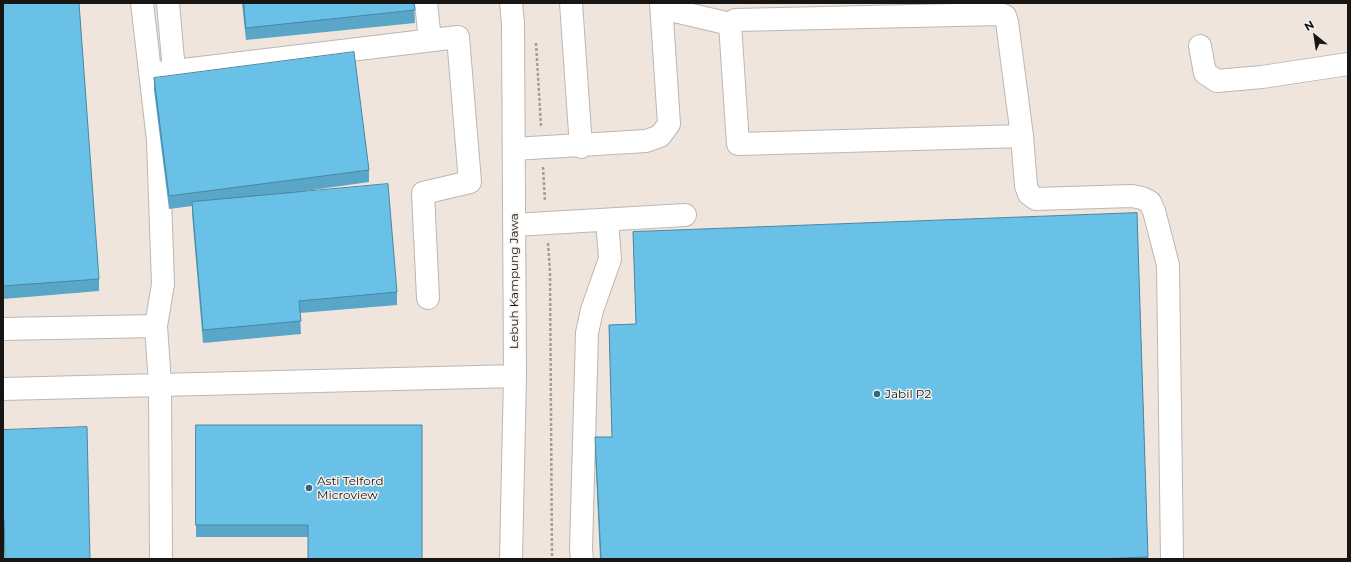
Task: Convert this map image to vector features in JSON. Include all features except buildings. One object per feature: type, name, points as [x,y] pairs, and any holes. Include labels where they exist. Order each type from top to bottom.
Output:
[{"type":"street","points":[[142,3],[158,140],[163,284],[156,326],[160,384],[161,559]]},
{"type":"street","points":[[168,3],[174,71]]},
{"type":"street","points":[[426,3],[430,40]]},
{"type":"street","name":"Lebuh Kampung Jawa","points":[[511,3],[513,23],[515,376],[511,559]]},
{"type":"street","points":[[571,3],[581,147]]},
{"type":"street","points":[[514,149],[581,147],[646,142],[660,136],[669,124],[662,6],[730,24]]},
{"type":"street","points":[[730,24],[735,20],[1000,14],[1005,16],[1022,136],[1026,186],[1029,194],[1036,199],[1132,196],[1142,198],[1150,202],[1154,211],[1168,265],[1172,559]]},
{"type":"street","points":[[730,24],[738,144],[1022,136]]},
{"type":"street","points":[[150,74],[458,37],[470,182],[423,193],[428,298]]},
{"type":"street","points":[[1200,46],[1205,73],[1217,81],[1262,77],[1348,64]]},
{"type":"street","points":[[514,225],[685,215]]},
{"type":"street","points":[[582,559],[581,549],[587,333],[592,310],[610,259],[607,220]]},
{"type":"street","points":[[3,330],[156,326]]},
{"type":"street","points":[[3,389],[515,376]]},
{"type":"path","points":[[536,41],[550,271],[552,559]]},
{"type":"shaded area","points":[[3,3],[1348,3],[1348,559],[3,559]]},
{"type":"place","name":"Jabil P2","points":[[877,394]]},
{"type":"place","name":"Asti Telford Microview","points":[[309,488]]}]
